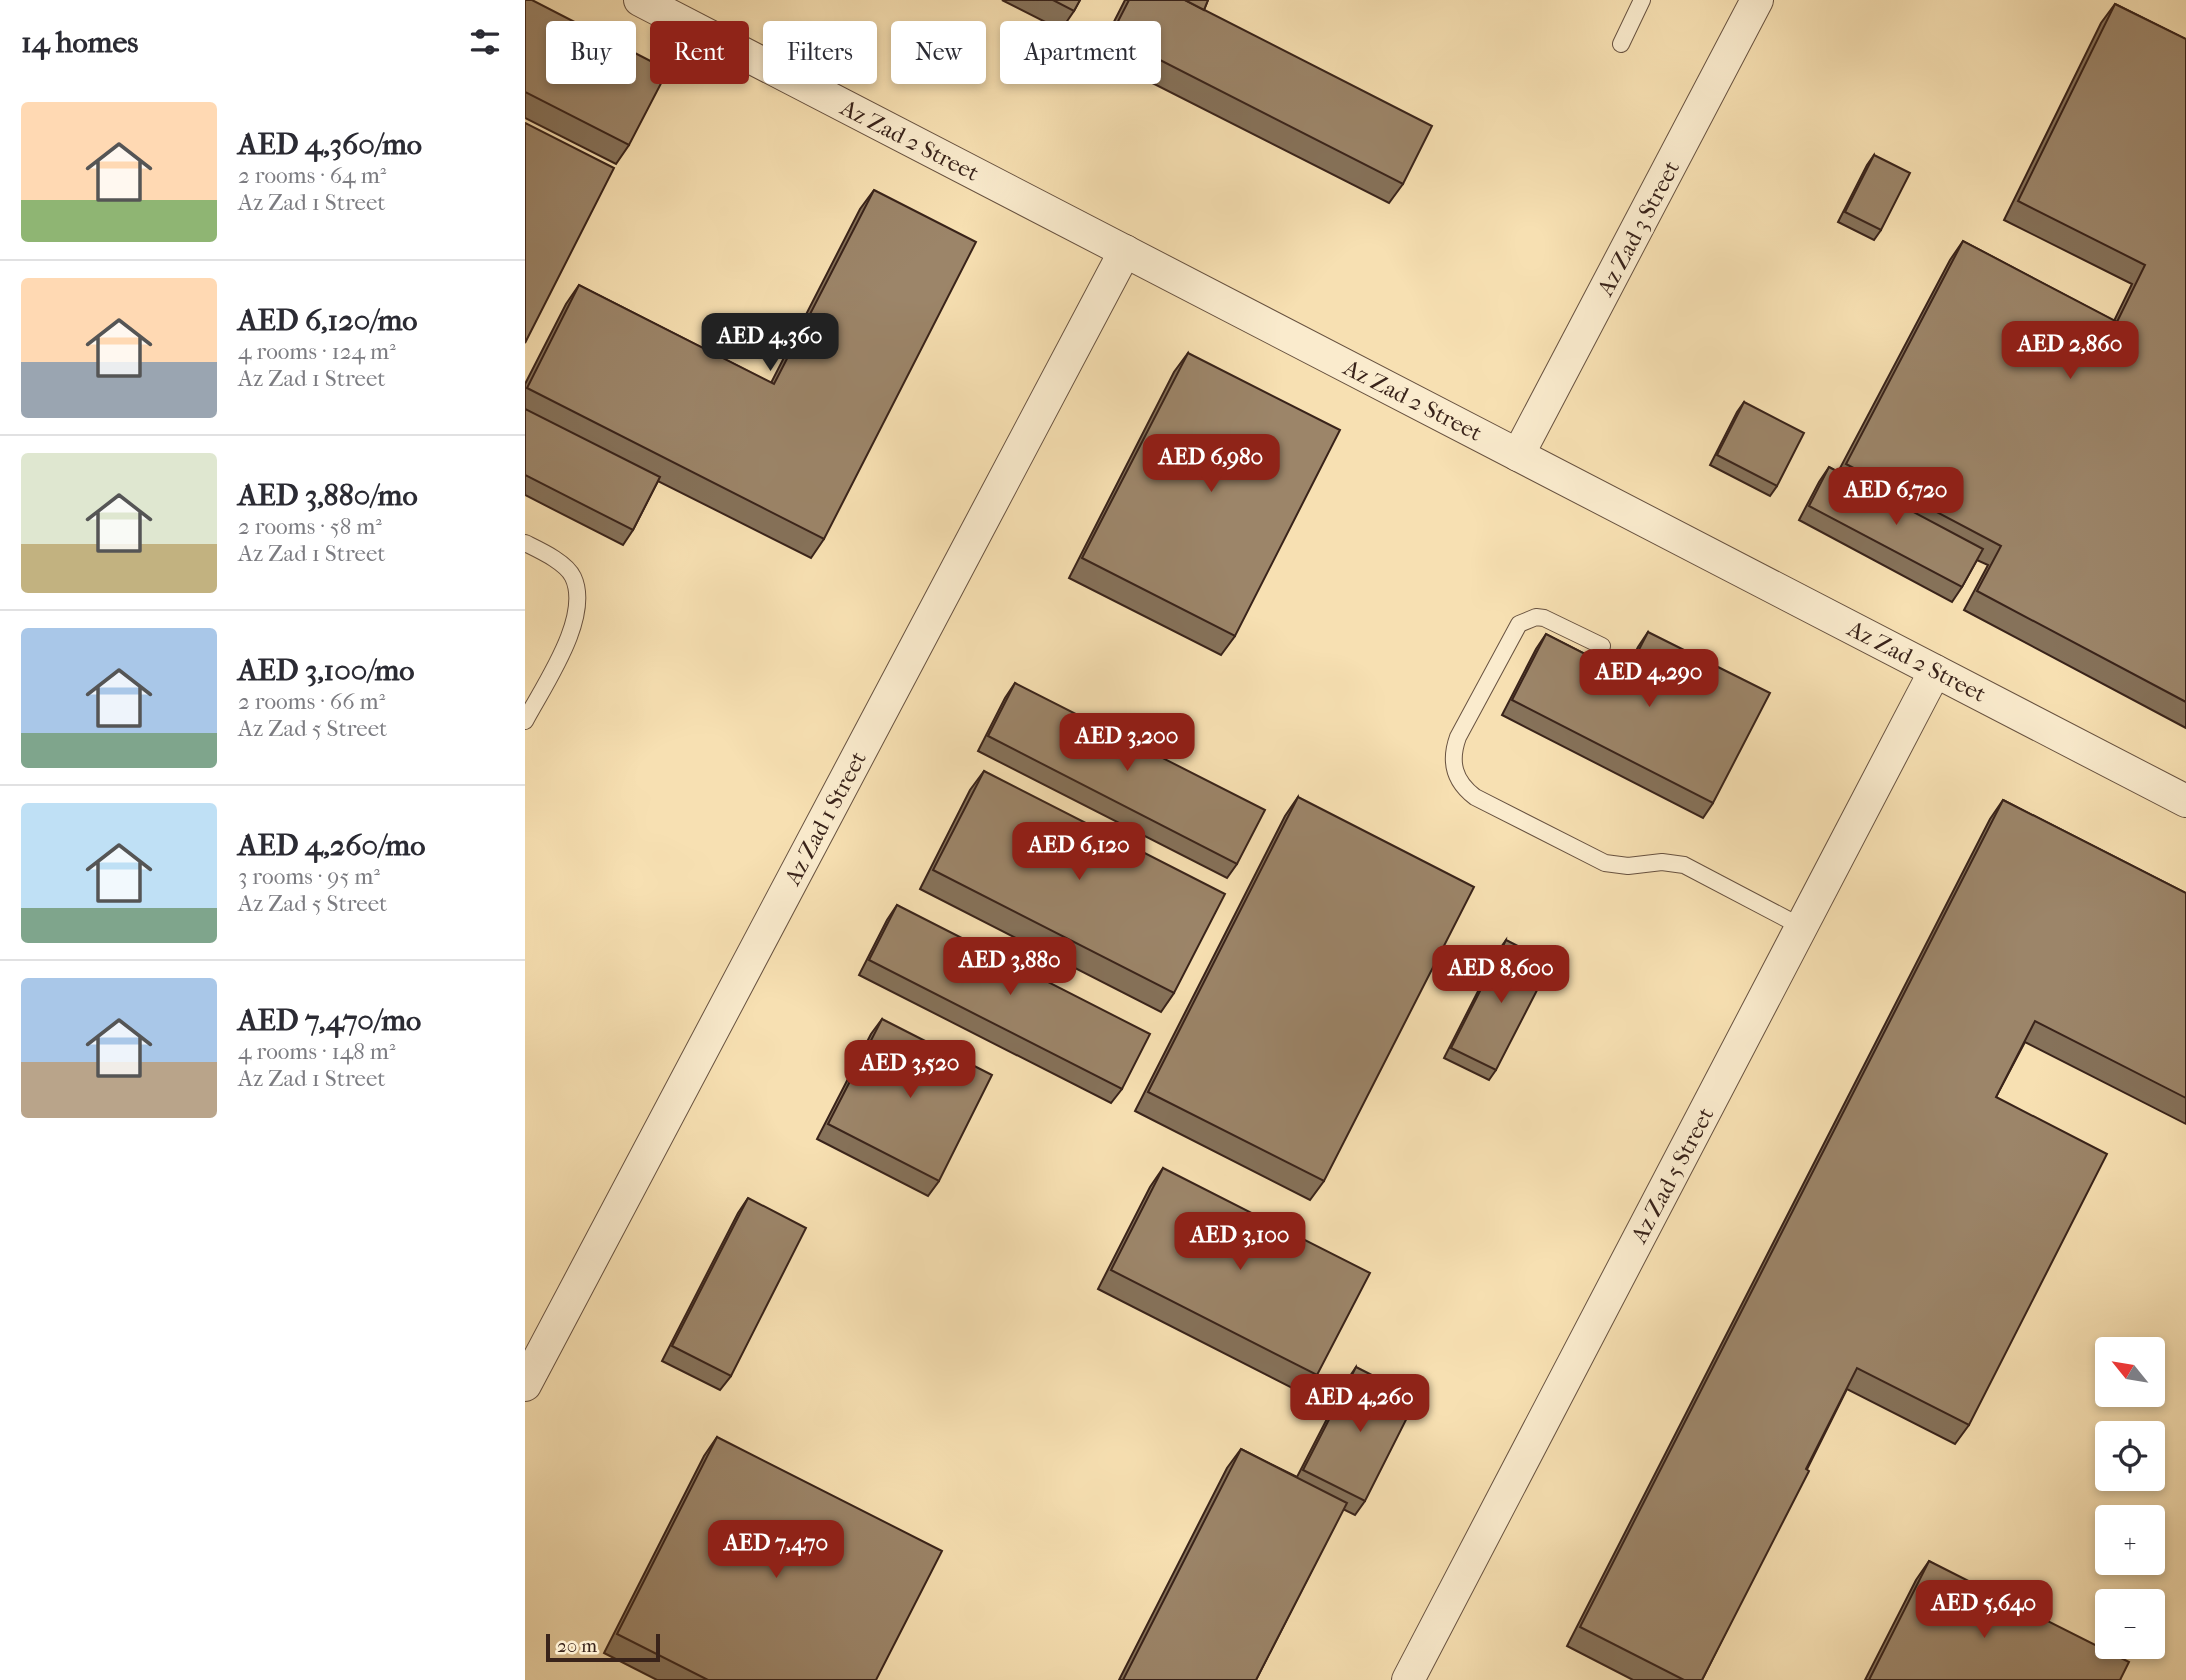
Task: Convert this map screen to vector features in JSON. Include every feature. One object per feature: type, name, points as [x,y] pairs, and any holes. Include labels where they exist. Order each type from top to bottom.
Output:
[{"type":"street","name":"Az Zad 2 Street","points":[[641,0],[2186,801]]},
{"type":"street","name":"Az Zad 3 Street","points":[[1518,455],[1757,0]]},
{"type":"street","name":"Az Zad 1 Street","points":[[525,1385],[1125,251]]},
{"type":"street","name":"Az Zad 5 Street","points":[[1408,1680],[1935,671]]},
{"type":"lane","points":[[1621,44],[1642,0]]},
{"type":"lane","points":[[525,543],[551,556],[572,575],[579,600],[572,631],[525,721]]},
{"type":"lane","points":[[1602,646],[1544,618],[1536,617],[1520,624],[1458,737],[1453,764],[1464,789],[1594,859],[1616,866],[1662,862],[1684,865],[1802,927]]},
{"type":"building","points":[[525,0],[532,0],[573,21],[546,21],[546,84],[636,84],[636,54],[650,61],[650,84],[661,84],[629,145],[525,92]]},
{"type":"building","points":[[1053,0],[1080,0],[1074,11]]},
{"type":"building","points":[[1129,0],[1185,0],[1432,126],[1403,184],[1161,61],[1161,21],[1118,21]]},
{"type":"building","points":[[1185,0],[1208,0],[1204,10]]},
{"type":"building","points":[[2115,4],[2186,39],[2186,702],[1977,591],[2001,546],[1846,464],[1963,241],[2117,322],[2145,265],[2018,201]]},
{"type":"building","points":[[525,123],[614,168],[525,343]]},
{"type":"building","points":[[1874,155],[1910,173],[1881,230],[1845,212]]},
{"type":"building","points":[[874,190],[976,242],[824,539],[527,388],[579,285],[774,384]]},
{"type":"building","points":[[1188,353],[1340,430],[1235,636],[1082,558]]},
{"type":"building","points":[[1744,402],[1804,433],[1777,486],[1717,455]]},
{"type":"building","points":[[525,409],[660,477],[633,530],[525,475]]},
{"type":"building","points":[[1829,467],[1983,549],[1962,587],[1809,506]]},
{"type":"building","points":[[1648,632],[1770,693],[1713,803],[1512,700],[1546,634],[1626,675]]},
{"type":"building","points":[[1015,683],[1265,810],[1237,864],[988,736]]},
{"type":"building","points":[[984,771],[1225,894],[1174,993],[933,870]]},
{"type":"building","points":[[1298,797],[1474,887],[1324,1181],[1148,1092]]},
{"type":"building","points":[[2003,800],[2186,893],[2186,1098],[2035,1021],[1996,1097],[2107,1154],[1969,1425],[1857,1368],[1806,1469],[1809,1471],[1702,1680],[1684,1680],[1580,1627]]},
{"type":"building","points":[[897,905],[1150,1034],[1122,1089],[869,960]]},
{"type":"building","points":[[1506,940],[1551,963],[1496,1070],[1451,1048]]},
{"type":"building","points":[[882,1019],[992,1075],[939,1181],[828,1124]]},
{"type":"building","points":[[1163,1168],[1370,1273],[1317,1375],[1111,1270]]},
{"type":"building","points":[[748,1198],[806,1228],[731,1376],[672,1346]]},
{"type":"building","points":[[1356,1367],[1417,1398],[1365,1501],[1303,1470]]},
{"type":"building","points":[[717,1437],[942,1551],[876,1680],[708,1680],[617,1634]]},
{"type":"building","points":[[1241,1449],[1347,1503],[1256,1680],[1123,1680]]},
{"type":"building","points":[[1929,1561],[2095,1645],[2095,1659],[2123,1659],[2129,1662],[2120,1680],[1869,1680]]}]
